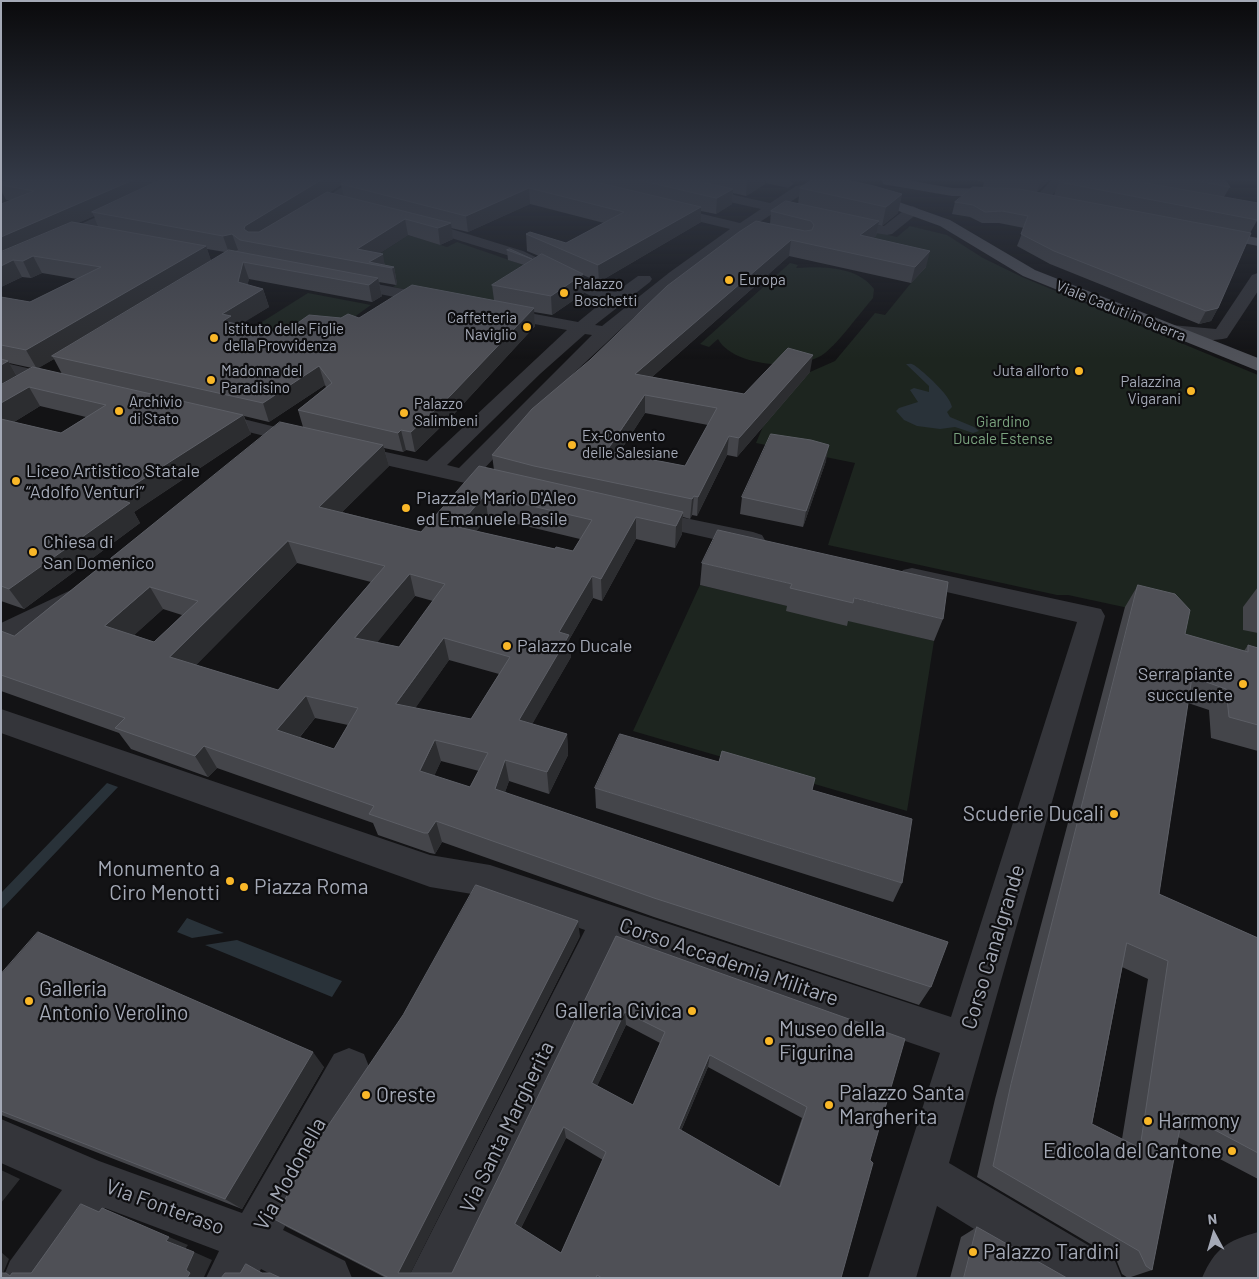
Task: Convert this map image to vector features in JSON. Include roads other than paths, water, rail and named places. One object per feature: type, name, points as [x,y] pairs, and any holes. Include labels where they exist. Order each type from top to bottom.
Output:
[{"type":"main road","name":"Viale Caduti in Guerra","points":[[974,240],[1029,273],[1258,365]]},
{"type":"street","points":[[1,266],[59,240]]},
{"type":"street","points":[[471,240],[518,254],[595,292],[617,298]]},
{"type":"street","points":[[431,469],[581,328],[617,298],[701,240]]},
{"type":"street","points":[[464,476],[559,376],[605,332],[666,282],[726,240]]},
{"type":"street","points":[[325,280],[449,303]]},
{"type":"street","points":[[1171,330],[1202,334],[1221,334],[1255,288]]},
{"type":"street","points":[[478,308],[605,332]]},
{"type":"street","points":[[15,393],[65,362]]},
{"type":"street","points":[[1,368],[80,386]]},
{"type":"street","points":[[195,414],[526,490]]},
{"type":"street","points":[[261,450],[282,434]]},
{"type":"street","points":[[626,512],[772,545]]},
{"type":"street","name":"Corso Canalgrande","points":[[888,570],[1092,616],[965,1042],[892,1278]]},
{"type":"street","points":[[1,635],[94,584]]},
{"type":"street","name":"Corso Accademia Militare","points":[[1,721],[430,871],[490,881],[965,1042]]},
{"type":"street","name":"Via Santa Margherita","points":[[432,1278],[609,922]]},
{"type":"street","name":"Via Modonella","points":[[241,1259],[349,1069]]},
{"type":"street","name":"Via Fonteraso","points":[[1,1141],[96,1182],[241,1259],[328,1278]]},
{"type":"street","points":[[924,1174],[1098,1278]]},
{"type":"street","points":[[27,1278],[96,1182]]},
{"type":"street","points":[[1226,1278],[1241,1261],[1258,1256]]},
{"type":"place","name":"Europa","points":[[729,280]]},
{"type":"place","name":"Palazzo Boschetti","points":[[564,293]]},
{"type":"place","name":"Caffetteria Naviglio","points":[[527,327]]},
{"type":"place","name":"Istituto delle Figlie della Provvidenza","points":[[214,338]]},
{"type":"place","name":"Juta all'orto","points":[[1079,371]]},
{"type":"place","name":"Madonna del Paradisino","points":[[211,380]]},
{"type":"place","name":"Palazzina Vigarani","points":[[1191,391]]},
{"type":"place","name":"Archivio di Stato","points":[[119,411]]},
{"type":"place","name":"Palazzo Salimbeni","points":[[404,413]]},
{"type":"place","name":"Ex-Convento delle Salesiane","points":[[572,445]]},
{"type":"place","name":"Liceo Artistico Statale “Adolfo Venturi”","points":[[16,481]]},
{"type":"place","name":"Piazzale Mario D'Aleo ed Emanuele Basile","points":[[406,508]]},
{"type":"place","name":"Chiesa di San Domenico","points":[[33,552]]},
{"type":"place","name":"Palazzo Ducale","points":[[507,646]]},
{"type":"place","name":"Serra piante succulente","points":[[1243,684]]},
{"type":"place","name":"Scuderie Ducali","points":[[1114,814]]},
{"type":"place","name":"Monumento a Ciro Menotti","points":[[230,881]]},
{"type":"place","name":"Piazza Roma","points":[[244,887]]},
{"type":"place","name":"Galleria Antonio Verolino","points":[[29,1001]]},
{"type":"place","name":"Galleria Civica","points":[[692,1011]]},
{"type":"place","name":"Museo della Figurina","points":[[769,1041]]},
{"type":"place","name":"Oreste","points":[[366,1095]]},
{"type":"place","name":"Palazzo Santa Margherita","points":[[829,1105]]},
{"type":"place","name":"Harmony","points":[[1148,1121]]},
{"type":"place","name":"Edicola del Cantone","points":[[1232,1151]]},
{"type":"place","name":"Palazzo Tardini","points":[[973,1252]]},
{"type":"park label","name":"Giardino Ducale Estense","points":[[1003,430]]}]
